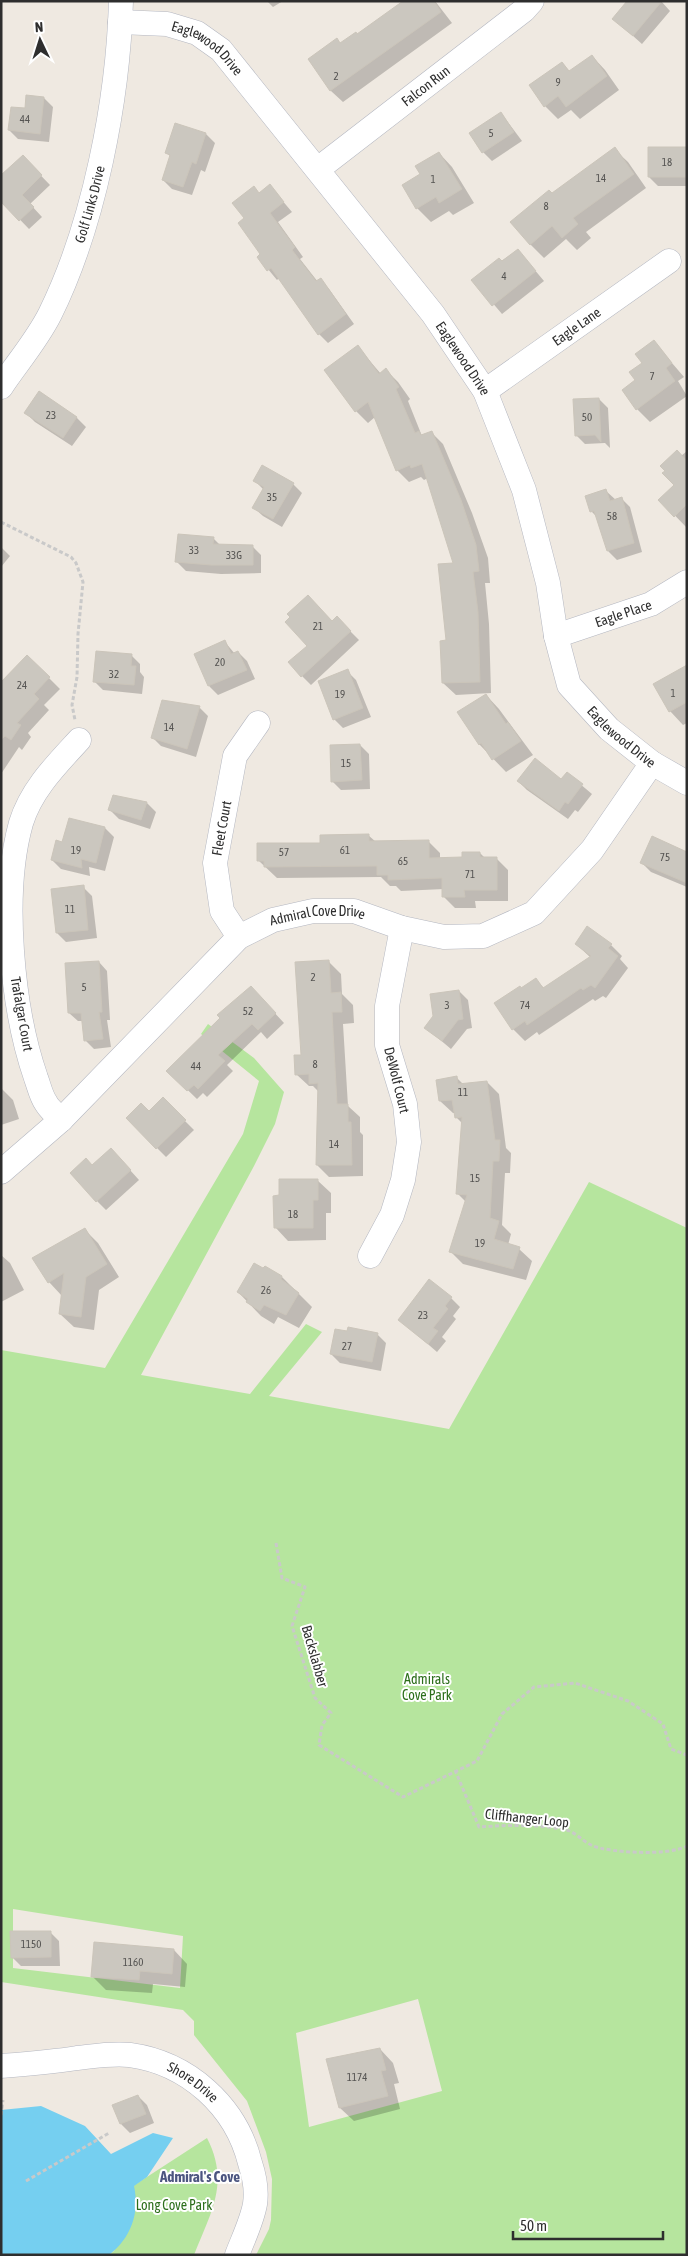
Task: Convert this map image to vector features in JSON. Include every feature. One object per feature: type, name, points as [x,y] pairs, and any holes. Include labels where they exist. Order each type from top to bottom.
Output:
[{"type":"street","name":"Falcon Run","points":[[318,169],[524,10],[532,1]]},
{"type":"street","name":"Eaglewood Drive","points":[[120,12],[197,33],[221,50],[433,314],[485,390],[524,490],[548,583],[556,636],[569,686],[609,728],[652,763],[687,783]]},
{"type":"street","name":"Golf Links Drive","points":[[1,387],[49,316],[77,253],[97,175],[109,110],[120,12]]},
{"type":"street","name":"Eagle Lane","points":[[485,390],[669,261]]},
{"type":"street","name":"Eagle Place","points":[[556,636],[651,604],[687,582]]},
{"type":"street","name":"Fleet Court","points":[[239,936],[222,911],[215,863],[234,756],[258,723]]},
{"type":"street","name":"Trafalgar Court","points":[[60,1120],[45,1102],[30,1059],[17,996],[12,936],[12,875],[21,822],[43,779],[79,740]]},
{"type":"street","name":"Admiral Cove Drive","points":[[1,1172],[60,1120],[239,936],[273,920],[312,911],[354,912],[402,928],[444,937],[483,936],[534,913],[592,850],[652,763]]},
{"type":"street","name":"DeWolf Court","points":[[370,1256],[392,1215],[403,1180],[409,1142],[405,1104],[387,1044],[387,1006],[402,928]]},
{"type":"street","name":"Shore Drive","points":[[1,2066],[92,2055],[130,2055],[159,2062],[180,2071],[204,2088],[225,2110],[237,2129],[252,2171],[255,2204],[237,2255]]},
{"type":"path","points":[[1,522],[71,557],[83,582],[77,677],[72,705],[79,740]]},
{"type":"path","name":"Backslabber","points":[[276,1543],[282,1578],[304,1587],[292,1626],[315,1698],[330,1713],[322,1725],[319,1745],[403,1798],[455,1770]]},
{"type":"path","points":[[455,1770],[477,1761],[502,1714],[534,1687],[575,1683],[628,1700],[664,1724],[671,1749],[687,1756]]},
{"type":"path","name":"Cliffhanger Loop","points":[[455,1770],[479,1827],[508,1825],[568,1830],[593,1846],[643,1853],[678,1851],[687,1846]]},
{"type":"path","points":[[1,2115],[2,2100]]},
{"type":"path","points":[[26,2181],[109,2133]]},
{"type":"green space","name":"Admirals Cove Park","points":[[208,1024],[254,1058],[284,1092],[275,1124],[254,1166],[141,1375],[250,1394],[306,1324],[322,1332],[269,1396],[449,1429],[589,1182],[687,1228],[687,2255],[256,2255],[269,2229],[271,2220],[272,2179],[266,2152],[247,2101],[194,2035],[194,2021],[183,2010],[1,1982],[1,1350],[105,1368],[243,1134],[259,1081],[201,1034]],"holes":[[[13,1909],[183,1936],[180,1988],[13,1968]],[[418,1999],[442,2091],[309,2127],[296,2033]]]},
{"type":"green space","name":"Long Cove Park","points":[[207,2138],[214,2154],[217,2169],[216,2197],[194,2255],[109,2255],[114,2251],[132,2221],[135,2205],[133,2186]]},
{"type":"water","points":[[41,2106],[85,2126],[111,2154],[153,2133],[173,2138],[147,2177],[134,2186],[136,2206],[132,2224],[123,2241],[109,2255],[1,2255],[1,2110]]},
{"type":"building","points":[[403,1],[434,1],[441,12],[330,91],[308,59],[337,38],[340,43],[356,32],[357,34]]},
{"type":"building","points":[[627,1],[662,1],[633,36],[612,19]]},
{"type":"building","points":[[592,55],[607,76],[566,107],[558,96],[544,107],[529,85],[562,62],[569,71]]},
{"type":"building","points":[[26,95],[44,97],[40,134],[8,130],[11,107],[25,108]]},
{"type":"building","points":[[501,112],[514,132],[482,153],[469,133]]},
{"type":"building","points":[[175,123],[206,133],[196,164],[192,162],[183,187],[162,180],[170,155],[165,153]]},
{"type":"building","points":[[615,147],[634,174],[573,218],[578,224],[562,238],[552,226],[530,245],[510,222],[549,190],[552,193]]},
{"type":"building","points":[[648,147],[687,147],[687,177],[648,177]]},
{"type":"building","points":[[439,152],[462,189],[439,203],[436,197],[416,209],[402,185],[420,174],[415,166]]},
{"type":"building","points":[[23,155],[42,175],[22,195],[34,207],[19,221],[1,202],[1,175]]},
{"type":"building","points":[[270,184],[284,202],[270,213],[295,247],[292,250],[316,281],[321,278],[346,314],[318,335],[271,268],[267,271],[257,257],[260,254],[238,223],[244,218],[232,203],[254,186],[259,193]]},
{"type":"building","points":[[518,249],[536,271],[492,306],[471,280],[499,258],[502,261]]},
{"type":"building","points":[[654,340],[672,363],[666,368],[675,381],[636,410],[622,390],[635,380],[629,372],[642,363],[635,354]]},
{"type":"building","points":[[358,345],[379,374],[386,368],[399,387],[396,389],[415,433],[419,431],[421,435],[432,431],[461,500],[476,545],[479,571],[473,572],[478,612],[480,682],[442,683],[440,641],[446,640],[438,564],[453,563],[422,464],[411,468],[410,465],[396,471],[368,402],[355,412],[324,370]]},
{"type":"building","points":[[39,391],[77,417],[63,438],[24,413]]},
{"type":"building","points":[[599,398],[601,442],[595,435],[575,436],[573,399]]},
{"type":"building","points":[[677,450],[687,461],[687,504],[674,517],[658,500],[674,485],[662,473],[665,471],[660,466]]},
{"type":"building","points":[[262,465],[294,483],[273,519],[252,508],[264,487],[253,481]]},
{"type":"building","points":[[606,489],[610,501],[622,497],[634,543],[607,551],[594,511],[590,512],[585,496]]},
{"type":"building","points":[[178,534],[214,537],[213,544],[253,545],[253,565],[211,565],[175,562]]},
{"type":"building","points":[[308,595],[332,621],[337,616],[351,631],[301,677],[288,662],[307,646],[285,622],[290,617],[287,614]]},
{"type":"building","points":[[225,640],[231,654],[238,651],[247,670],[208,686],[194,654]]},
{"type":"building","points":[[96,651],[132,654],[131,666],[136,666],[134,685],[93,682]]},
{"type":"building","points":[[27,655],[50,677],[34,694],[39,699],[17,723],[21,725],[11,740],[5,736],[1,740],[1,682]]},
{"type":"building","points":[[687,665],[687,702],[669,712],[653,684]]},
{"type":"building","points":[[348,669],[363,708],[333,720],[318,681]]},
{"type":"building","points":[[486,694],[506,724],[508,722],[521,741],[492,760],[481,743],[479,745],[457,712]]},
{"type":"building","points":[[162,700],[200,706],[187,749],[151,738]]},
{"type":"building","points":[[360,744],[362,780],[331,782],[330,745]]},
{"type":"building","points":[[535,758],[561,779],[567,772],[583,784],[568,804],[565,802],[559,811],[517,781]]},
{"type":"building","points":[[113,795],[147,802],[141,820],[108,810]]},
{"type":"building","points":[[69,818],[105,827],[96,863],[81,859],[82,868],[51,860],[56,840],[62,842]]},
{"type":"building","points":[[369,834],[369,841],[429,840],[429,858],[462,857],[462,852],[480,852],[480,857],[497,857],[497,890],[464,890],[465,897],[442,897],[442,878],[388,880],[388,875],[377,875],[377,866],[264,867],[264,861],[257,861],[257,843],[320,843],[320,835]]},
{"type":"building","points":[[652,836],[687,852],[687,883],[640,863]]},
{"type":"building","points":[[84,885],[88,930],[56,933],[51,889]]},
{"type":"building","points":[[587,926],[612,944],[608,948],[618,956],[595,988],[591,985],[583,990],[581,988],[527,1025],[525,1021],[512,1030],[494,1003],[536,978],[543,988],[591,956],[575,944]]},
{"type":"building","points":[[329,960],[331,993],[341,992],[342,1012],[332,1012],[337,1104],[348,1104],[348,1122],[351,1122],[352,1165],[316,1165],[318,1083],[309,1084],[309,1074],[295,1075],[294,1055],[301,1055],[295,962]]},
{"type":"building","points":[[99,961],[102,1012],[99,1012],[103,1039],[84,1041],[81,1013],[68,1013],[65,963]]},
{"type":"building","points":[[251,986],[276,1013],[258,1030],[252,1024],[218,1055],[225,1061],[198,1089],[194,1085],[187,1091],[166,1071],[220,1018],[217,1015]]},
{"type":"building","points":[[459,990],[463,1019],[458,1020],[442,1041],[424,1028],[433,1016],[430,994]]},
{"type":"building","points":[[457,1076],[458,1084],[487,1081],[495,1140],[500,1140],[499,1161],[493,1161],[490,1218],[499,1221],[494,1239],[520,1247],[513,1269],[449,1252],[467,1195],[456,1194],[462,1117],[455,1118],[452,1100],[439,1101],[436,1080]]},
{"type":"building","points":[[163,1097],[186,1120],[156,1149],[126,1118],[141,1103],[149,1111]]},
{"type":"building","points":[[111,1148],[131,1170],[96,1202],[70,1173],[86,1158],[92,1165]]},
{"type":"building","points":[[279,1179],[318,1179],[318,1200],[313,1200],[313,1228],[274,1228],[273,1196],[279,1195]]},
{"type":"building","points":[[85,1228],[107,1264],[86,1277],[81,1317],[59,1314],[64,1273],[48,1283],[32,1258]]},
{"type":"building","points":[[254,1263],[263,1268],[265,1266],[282,1276],[281,1279],[299,1293],[286,1315],[264,1305],[260,1311],[246,1302],[248,1299],[237,1292]]},
{"type":"building","points":[[429,1279],[452,1297],[445,1306],[448,1309],[433,1328],[438,1331],[428,1344],[398,1320]]},
{"type":"building","points":[[348,1327],[378,1333],[372,1362],[330,1354],[335,1329],[347,1331]]},
{"type":"building","points":[[10,1931],[51,1931],[51,1957],[11,1958]]},
{"type":"building","points":[[94,1942],[174,1949],[172,1974],[140,1971],[139,1980],[91,1977]]},
{"type":"building","points":[[380,2048],[386,2070],[381,2071],[388,2096],[339,2108],[326,2059]]},
{"type":"building","points":[[138,2095],[146,2114],[120,2124],[112,2105]]},
{"type":"district","name":"Admiral's Cove","points":[[200,2177]]}]
